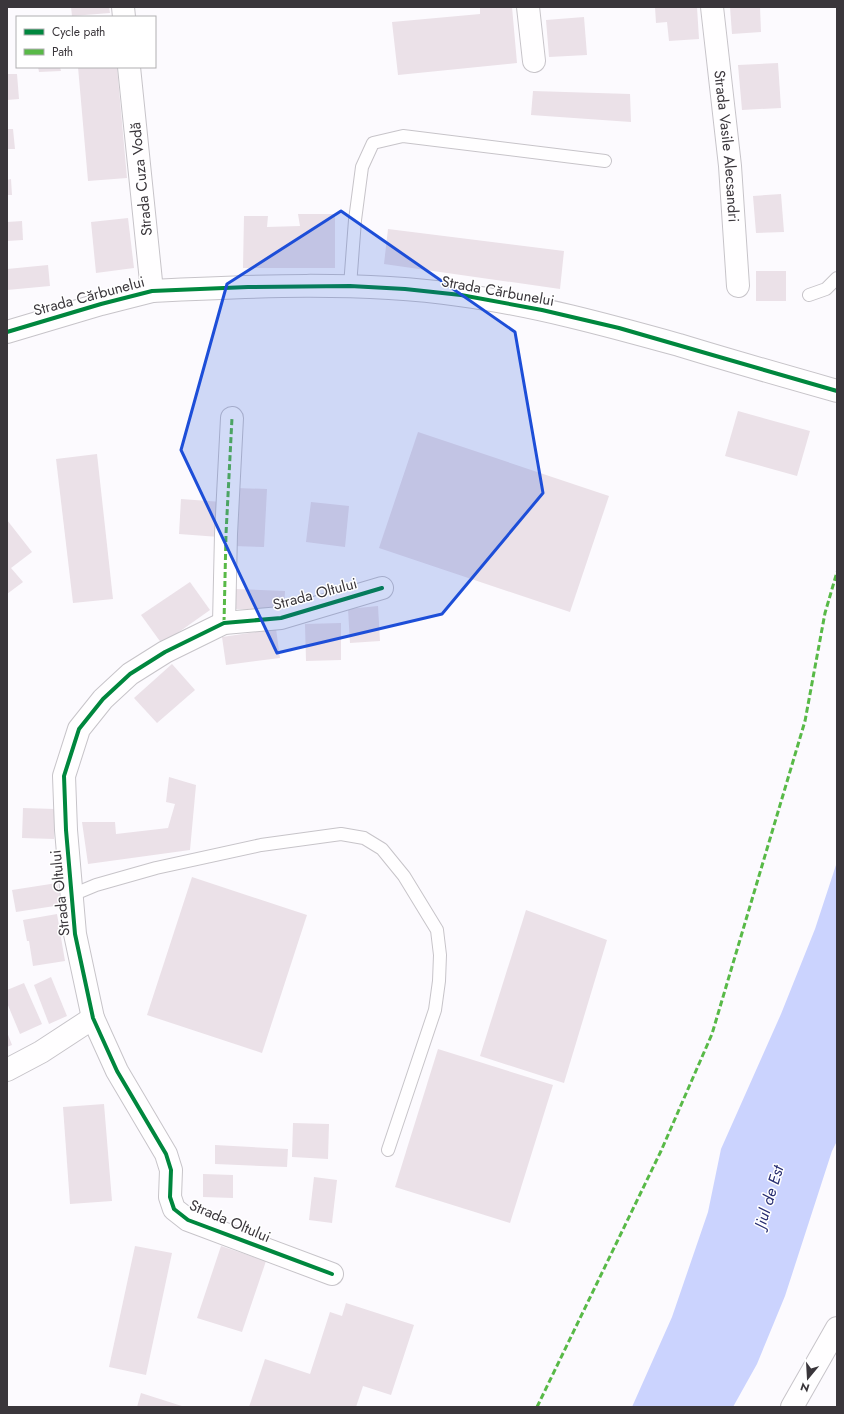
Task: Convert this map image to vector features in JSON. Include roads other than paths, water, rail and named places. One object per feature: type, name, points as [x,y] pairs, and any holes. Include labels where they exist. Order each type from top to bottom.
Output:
[{"type":"street","points":[[528,7],[534,61]]},
{"type":"street","name":"Strada Vasile Alecsandri","points":[[712,7],[730,166],[738,286]]},
{"type":"street","name":"Strada Cuza Vodă","points":[[129,68],[152,291]]},
{"type":"street","name":"Strada Cărbunelui","points":[[7,332],[101,304],[152,291],[248,287],[350,286],[405,289],[461,295],[542,310],[619,328],[837,391]]},
{"type":"street","points":[[224,623],[226,534],[232,418]]},
{"type":"street","name":"Strada Oltului","points":[[332,1274],[188,1220],[174,1209],[170,1197],[171,1170],[166,1154],[117,1071],[93,1018],[75,934],[66,830],[64,776],[79,729],[103,699],[130,674],[165,652],[224,623],[281,618],[382,588]]},
{"type":"street","points":[[7,1070],[41,1052],[93,1018]]},
{"type":"street","points":[[792,1407],[837,1328]]},
{"type":"lane","points":[[350,286],[354,220],[362,167],[373,142],[403,136],[605,161]]},
{"type":"lane","points":[[809,295],[826,289],[837,278]]},
{"type":"lane","points":[[72,895],[96,885],[156,868],[268,844],[341,834],[364,838],[382,850],[404,876],[437,930],[440,955],[435,1010],[388,1150]]},
{"type":"water","name":"Jiul de Est","points":[[837,862],[837,1141],[832,1151],[785,1296],[757,1364],[733,1407],[632,1407],[672,1317],[708,1212],[721,1149],[781,1014],[815,929]]}]
